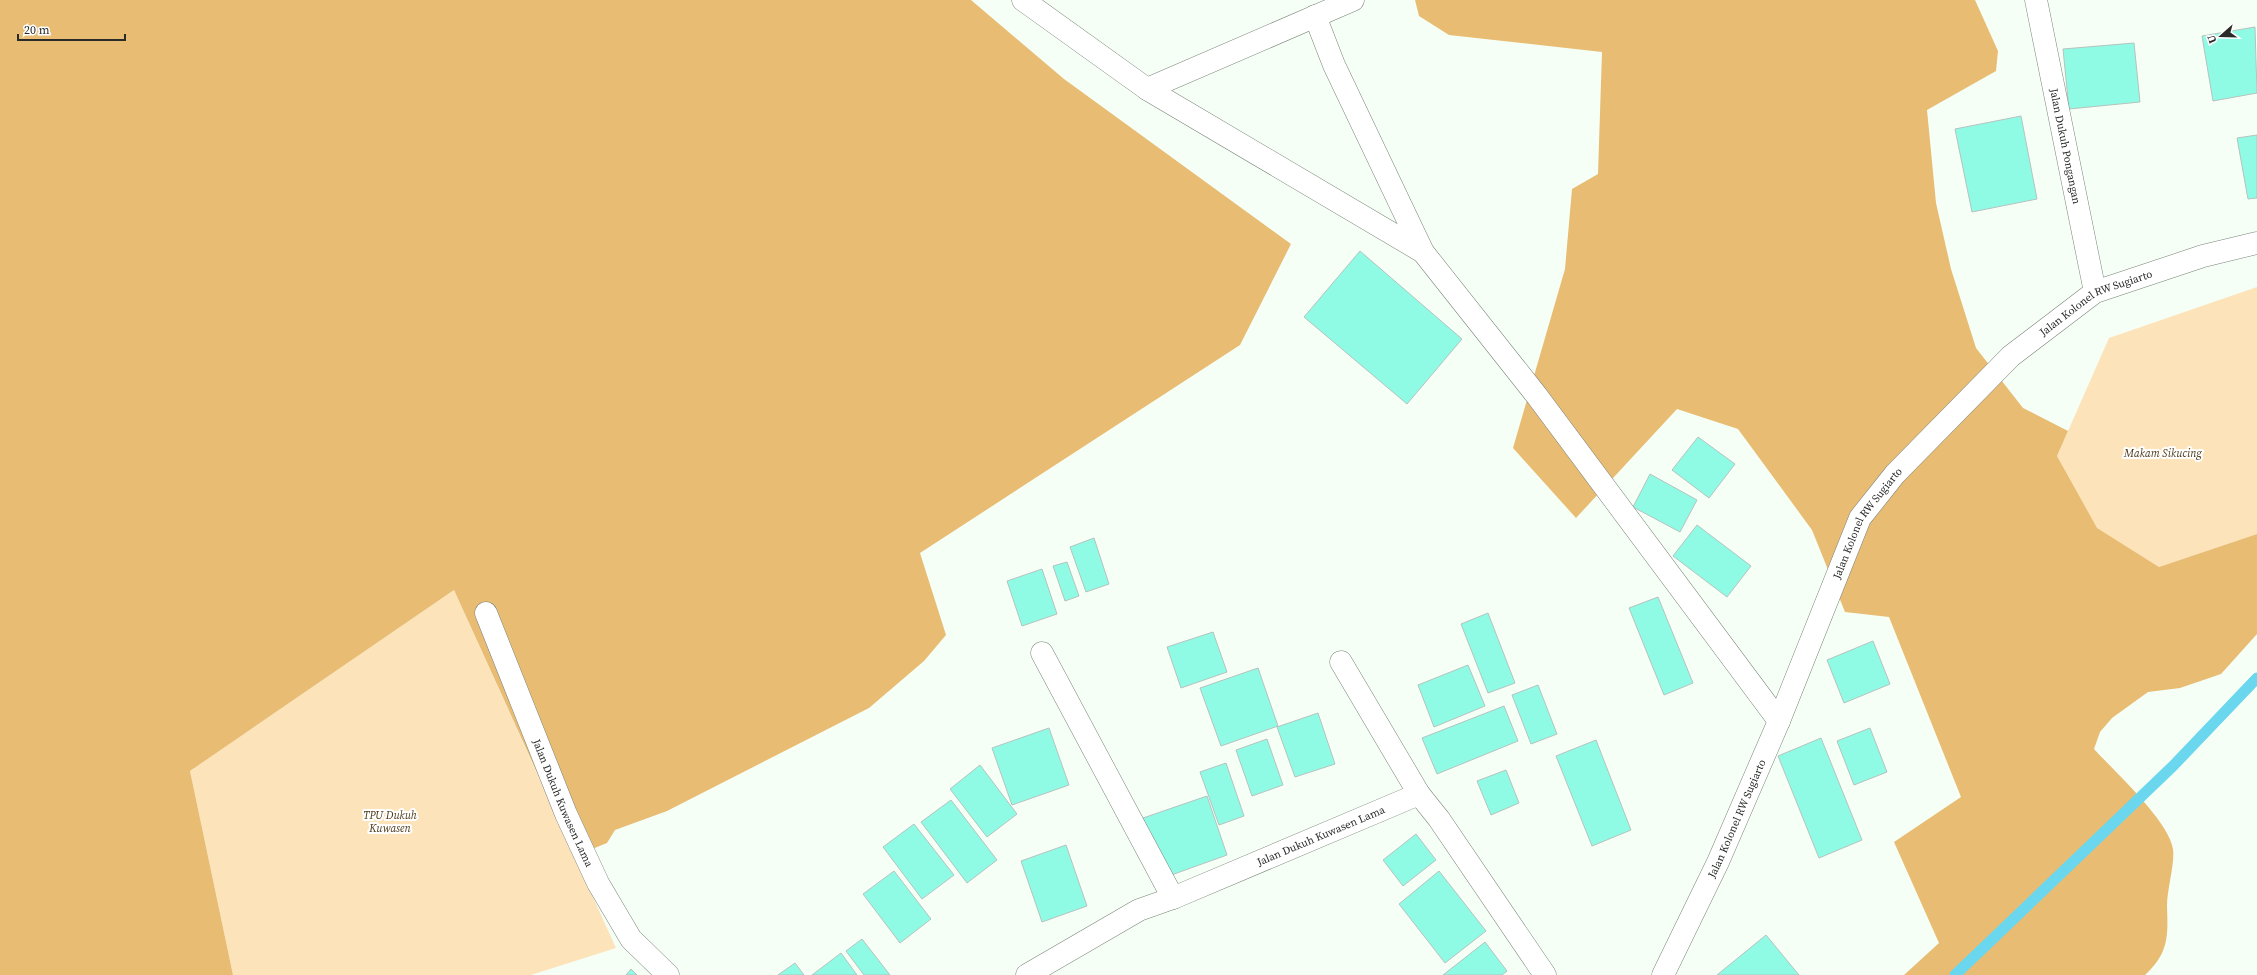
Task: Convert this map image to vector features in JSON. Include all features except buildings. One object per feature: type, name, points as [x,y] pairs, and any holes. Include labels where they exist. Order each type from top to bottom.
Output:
[{"type":"street","points":[[1023,0],[1147,89],[1423,252]]},
{"type":"street","points":[[1147,89],[1352,0]]},
{"type":"street","name":"Jalan Dukuh Pongangan","points":[[2036,0],[2095,292]]},
{"type":"street","points":[[1315,16],[1334,65],[1423,252],[1537,396],[1779,721]]},
{"type":"street","name":"Jalan Kolonel RW Sugiarto","points":[[1663,975],[1718,862],[1779,721],[1860,518],[1880,490],[2011,356],[2095,292],[2203,256],[2257,243]]},
{"type":"street","name":"Jalan Dukuh Kuwasen Lama","points":[[486,613],[566,814],[598,883],[631,939],[668,975]]},
{"type":"street","points":[[1042,652],[1173,898]]},
{"type":"street","points":[[1341,662],[1419,794],[1439,819],[1545,975]]},
{"type":"street","name":"Jalan Dukuh Kuwasen Lama","points":[[1027,975],[1057,968],[1139,910],[1173,898],[1419,794]]},
{"type":"green space","name":"Makam Sikucing","points":[[2257,287],[2257,534],[2159,567],[2096,528],[2057,456],[2109,338]]},
{"type":"green space","name":"TPU Dukuh Kuwasen","points":[[454,590],[616,948],[531,975],[233,975],[190,771]]},
{"type":"shaded area","points":[[0,0],[971,0],[1064,79],[1291,244],[1240,345],[920,553],[946,635],[924,661],[869,708],[667,811],[615,830],[607,843],[575,856],[454,590],[190,771],[233,975],[0,975]]},
{"type":"shaded area","points":[[1415,0],[1975,0],[1998,51],[1996,71],[1927,110],[1936,203],[1951,269],[1976,348],[2023,408],[2068,431],[2057,456],[2097,528],[2159,567],[2257,534],[2257,634],[2221,674],[2180,688],[2148,692],[2112,718],[2100,732],[2094,749],[2152,811],[2162,825],[2173,849],[2173,862],[2167,899],[2167,935],[2165,944],[2159,959],[2145,975],[1904,975],[1939,943],[1894,842],[1961,797],[1889,617],[1845,612],[1812,530],[1738,429],[1677,409],[1576,518],[1513,448],[1565,269],[1572,189],[1598,174],[1602,52],[1449,35],[1419,16]]},
{"type":"waterway","points":[[1955,975],[2173,766],[2257,678]]}]
